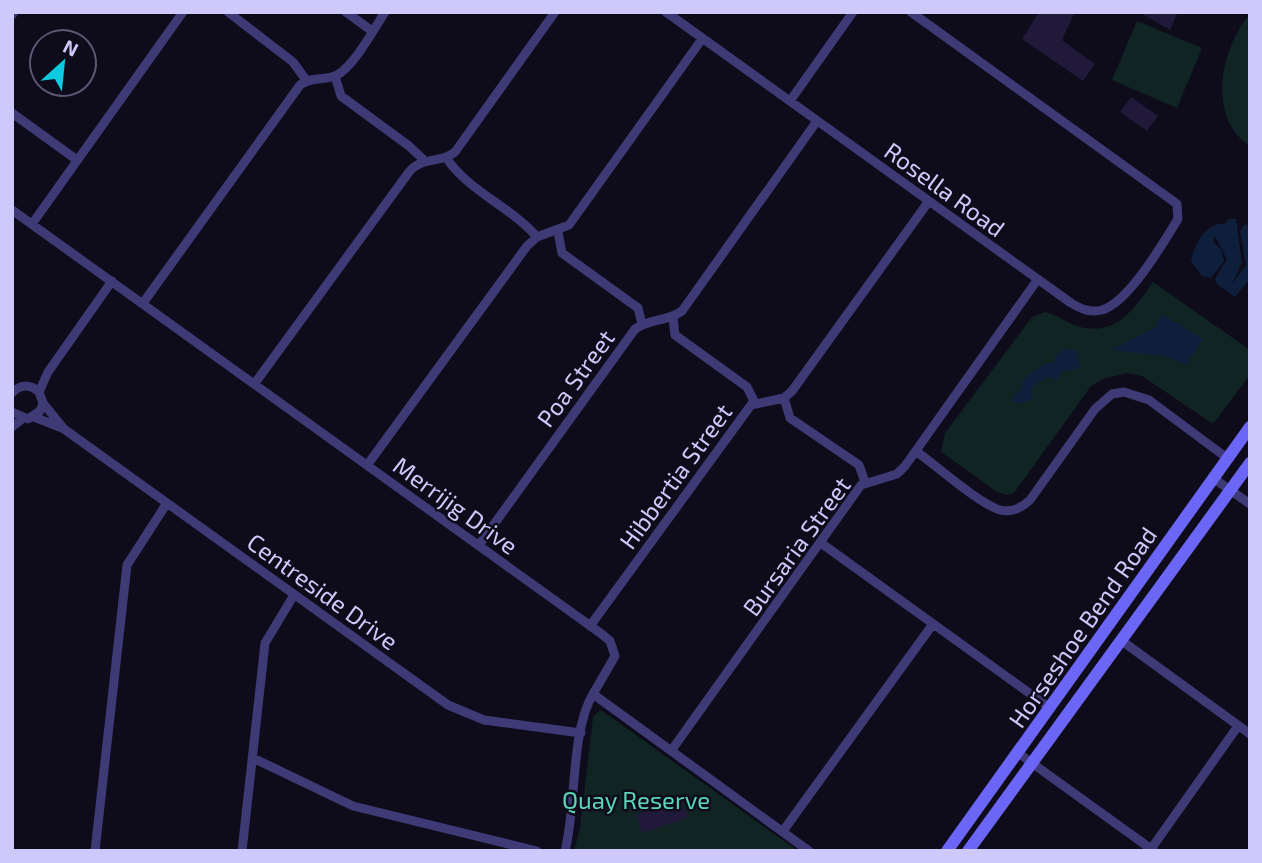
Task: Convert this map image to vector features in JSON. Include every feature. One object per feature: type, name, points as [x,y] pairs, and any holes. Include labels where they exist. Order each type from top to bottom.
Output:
[{"type":"street","points":[[32,224],[183,12]]},
{"type":"street","points":[[228,12],[293,62],[306,80]]},
{"type":"street","points":[[346,12],[372,31]]},
{"type":"street","points":[[143,303],[306,80],[335,76],[345,69],[385,12]]},
{"type":"street","points":[[255,383],[409,172],[424,160],[447,159],[456,152],[555,12]]},
{"type":"street","name":"Rosella Road","points":[[666,12],[1082,309],[1092,311],[1111,306],[1136,279],[1176,223],[1180,211],[1174,200],[911,12]]},
{"type":"street","points":[[790,101],[853,12]]},
{"type":"street","points":[[368,464],[527,246],[537,237],[558,232],[569,225],[702,39]]},
{"type":"street","points":[[335,76],[341,96],[424,160]]},
{"type":"street","points":[[12,113],[77,160]]},
{"type":"street","points":[[755,403],[747,387],[675,335],[673,318],[682,311],[817,121]]},
{"type":"street","points":[[447,159],[457,173],[524,222],[537,237]]},
{"type":"street","points":[[865,482],[859,466],[790,418],[783,398],[792,391],[929,201]]},
{"type":"street","name":"Merrijig Drive","points":[[12,210],[610,641],[615,656],[585,708],[571,828],[565,851]]},
{"type":"street","points":[[558,232],[562,253],[638,308],[642,324]]},
{"type":"street","name":"Bursaria Street","points":[[671,751],[865,482],[897,474],[917,452],[1038,279]]},
{"type":"street","points":[[21,385],[39,392],[48,372],[112,281]]},
{"type":"street","name":"Poa Street","points":[[479,545],[635,329],[642,324],[673,318]]},
{"type":"street","points":[[12,393],[21,385],[48,372]]},
{"type":"street","name":"Centreside Drive","points":[[39,392],[43,403],[64,429]]},
{"type":"street","points":[[917,452],[990,505],[1012,511],[1030,500],[1102,401],[1124,392],[1149,400],[1227,458]]},
{"type":"street","name":"Hibbertia Street","points":[[590,626],[755,403],[783,398]]},
{"type":"street","points":[[12,426],[22,419],[34,417],[43,403]]},
{"type":"street","points":[[12,412],[22,419]]},
{"type":"street","name":"Centreside Drive","points":[[34,417],[64,429],[463,713],[484,720],[581,733]]},
{"type":"street","name":"Horseshoe Bend Road","points":[[947,851],[1250,427]]},
{"type":"street","name":"Horseshoe Bend Road","points":[[968,851],[1250,464]]},
{"type":"street","points":[[1213,478],[1250,504]]},
{"type":"street","points":[[95,851],[127,565],[167,503]]},
{"type":"street","points":[[821,543],[1050,708]]},
{"type":"street","points":[[242,851],[265,643],[294,595]]},
{"type":"street","points":[[783,831],[933,624]]},
{"type":"street","points":[[1122,641],[1250,734]]},
{"type":"street","points":[[593,694],[810,851]]},
{"type":"street","points":[[1018,753],[1152,850],[1238,726]]},
{"type":"street","points":[[253,758],[354,806],[537,851]]},
{"type":"green space","points":[[1250,14],[1250,146],[1236,134],[1227,118],[1223,82],[1232,45]]},
{"type":"green space","points":[[1137,21],[1202,48],[1177,108],[1112,80]]},
{"type":"green space","points":[[1153,282],[1250,350],[1250,375],[1213,424],[1142,376],[1127,373],[1103,379],[1091,386],[1014,493],[1007,495],[997,492],[941,452],[945,433],[1032,317],[1045,312],[1071,324],[1093,329],[1115,324],[1132,310]]},
{"type":"green space","name":"Quay Reserve","points":[[600,710],[798,851],[574,851],[580,828],[593,717]]},
{"type":"water","points":[[1228,219],[1236,219],[1242,263],[1232,284],[1246,265],[1240,231],[1245,224],[1250,227],[1250,279],[1235,297],[1218,285],[1215,279],[1227,259],[1215,236],[1213,242],[1221,249],[1224,261],[1211,278],[1202,276],[1191,261],[1195,248],[1207,230],[1218,224],[1225,224]]},
{"type":"water","points":[[1163,315],[1203,339],[1186,365],[1164,356],[1110,350],[1154,328]]},
{"type":"water","points":[[1063,349],[1076,350],[1080,368],[1061,372],[1056,381],[1049,376],[1033,386],[1032,399],[1018,404],[1011,400],[1021,389],[1023,379],[1045,364],[1055,362],[1055,357]]},
{"type":"building","points":[[1039,12],[1075,12],[1062,40],[1095,64],[1083,81],[1022,39]]},
{"type":"building","points":[[1139,12],[1178,12],[1170,30]]},
{"type":"building","points":[[1131,97],[1158,116],[1147,131],[1120,112]]},
{"type":"building","points":[[679,795],[684,798],[683,807],[688,812],[687,818],[642,833],[636,814],[673,804]]}]
